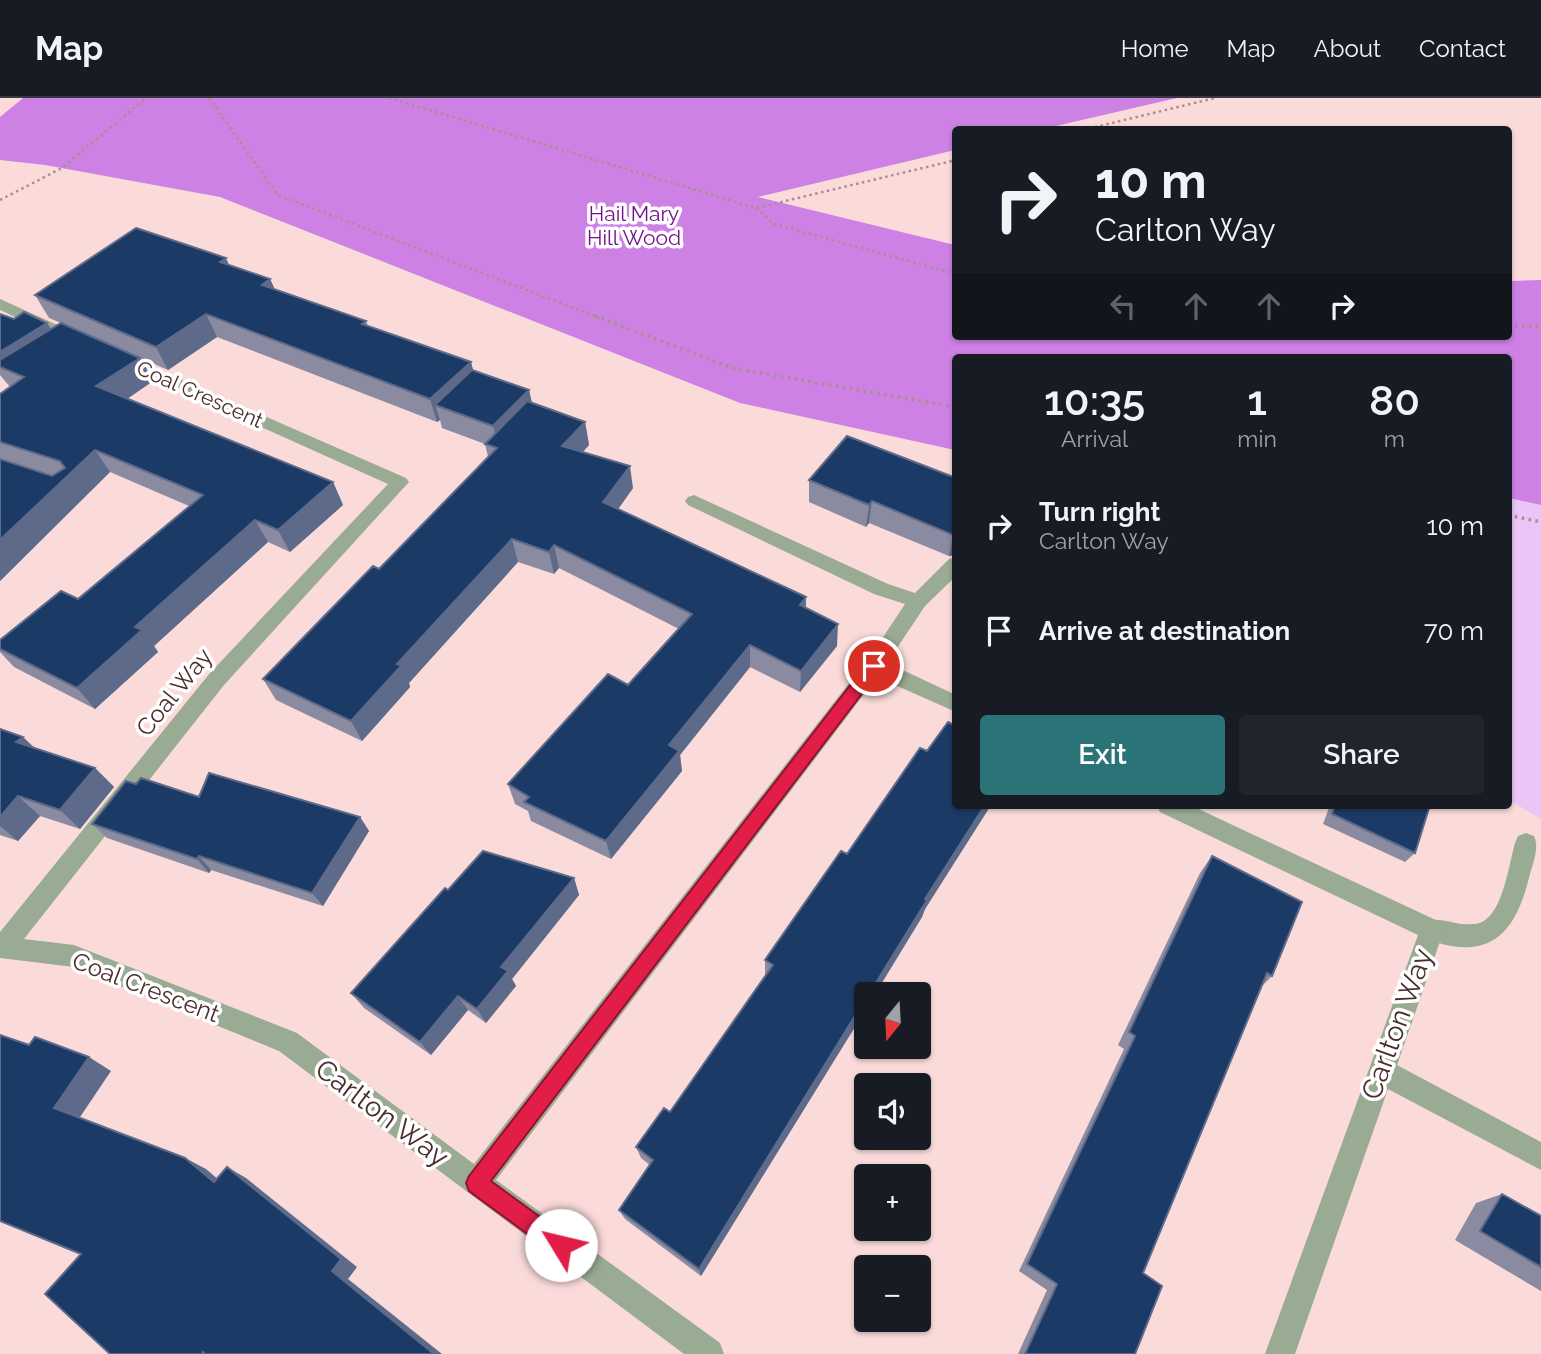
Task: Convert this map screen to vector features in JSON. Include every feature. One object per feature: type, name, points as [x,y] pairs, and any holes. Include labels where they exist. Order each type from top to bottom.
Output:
[{"type":"street","name":"Coal Crescent","points":[[0,304],[400,482]]},
{"type":"street","points":[[53,351],[73,338]]},
{"type":"street","name":"Coal Way","points":[[1,947],[217,679],[400,482]]},
{"type":"street","points":[[694,501],[881,589],[918,601]]},
{"type":"street","points":[[477,1183],[874,666],[918,601],[952,568]]},
{"type":"street","points":[[874,666],[952,702]]},
{"type":"street","name":"Carlton Way","points":[[1176,809],[1432,930],[1280,1354]]},
{"type":"street","points":[[1432,930],[1484,934],[1497,923],[1507,913],[1526,843]]},
{"type":"street","name":"Coal Crescent","points":[[1,947],[74,956],[288,1042]]},
{"type":"street","name":"Carlton Way","points":[[288,1042],[709,1354]]},
{"type":"street","points":[[1380,1070],[1541,1157]]},
{"type":"path","points":[[0,200],[62,168],[146,98]]},
{"type":"path","points":[[209,98],[278,195],[732,368],[952,406]]},
{"type":"path","points":[[389,98],[756,208],[774,224],[952,273]]},
{"type":"path","points":[[1100,126],[1215,98]]},
{"type":"path","points":[[756,208],[952,161]]},
{"type":"path","points":[[1512,326],[1541,326]]},
{"type":"path","points":[[1512,517],[1541,522]]},
{"type":"shaded area","points":[[1512,499],[1541,505],[1541,819],[1512,802]]},
{"type":"green space","name":"Hail Mary Hill Wood","points":[[23,98],[1177,98],[1056,126],[952,126],[952,151],[758,197],[952,244],[952,340],[1512,340],[1512,281],[1541,280],[1541,505],[1512,499],[1512,354],[952,354],[952,449],[740,403],[220,197],[45,165],[0,160],[0,117]]},
{"type":"building","points":[[136,228],[226,258],[220,262],[270,279],[262,285],[366,321],[362,324],[471,362],[430,399],[206,314],[156,347],[35,295]]},
{"type":"building","points":[[24,312],[47,323],[0,352],[0,314],[14,319]]},
{"type":"building","points":[[61,323],[140,358],[96,386],[333,482],[278,530],[255,520],[135,627],[142,630],[77,688],[0,649],[0,640],[61,591],[78,599],[203,495],[95,450],[0,540],[0,459],[52,476],[65,468],[60,461],[0,442],[0,394],[24,377],[0,367],[0,360]]},
{"type":"building","points":[[472,370],[529,390],[493,426],[435,405]]},
{"type":"building","points":[[527,401],[585,422],[562,446],[630,466],[603,502],[806,597],[800,605],[838,624],[801,671],[750,645],[669,745],[679,751],[606,841],[524,802],[529,797],[508,784],[608,674],[628,685],[692,614],[554,545],[549,552],[512,539],[397,664],[401,666],[351,721],[263,679],[373,566],[379,569],[497,448],[485,444]]},
{"type":"building","points":[[847,436],[952,476],[952,535],[872,501],[869,505],[809,480]]},
{"type":"building","points":[[948,722],[952,724],[952,809],[982,809],[876,982],[854,982],[854,1017],[699,1269],[619,1210],[653,1160],[636,1147],[664,1108],[670,1112],[773,965],[765,960],[841,851],[847,854],[920,748],[927,751]]},
{"type":"building","points":[[0,729],[23,737],[16,742],[95,768],[60,810],[18,796],[0,817]]},
{"type":"building","points":[[209,773],[360,817],[312,893],[92,824],[126,781],[136,784],[141,778],[199,797]]},
{"type":"building","points":[[1334,809],[1429,809],[1415,853],[1332,814]]},
{"type":"building","points":[[483,851],[574,878],[501,967],[508,971],[477,1009],[458,996],[420,1042],[351,993],[445,888],[448,890]]},
{"type":"building","points":[[1212,856],[1302,902],[1272,976],[1267,973],[1143,1273],[1162,1286],[1135,1354],[1025,1354],[1057,1284],[1027,1264],[1135,1036],[1129,1032]]},
{"type":"building","points":[[0,1035],[29,1045],[35,1037],[89,1057],[54,1108],[185,1158],[214,1182],[227,1167],[341,1259],[332,1271],[434,1354],[110,1354],[45,1294],[81,1254],[0,1221]]},
{"type":"building","points":[[1502,1194],[1541,1216],[1541,1267],[1480,1231]]},
{"type":"route","points":[[561,1245],[477,1183],[874,666]]}]
